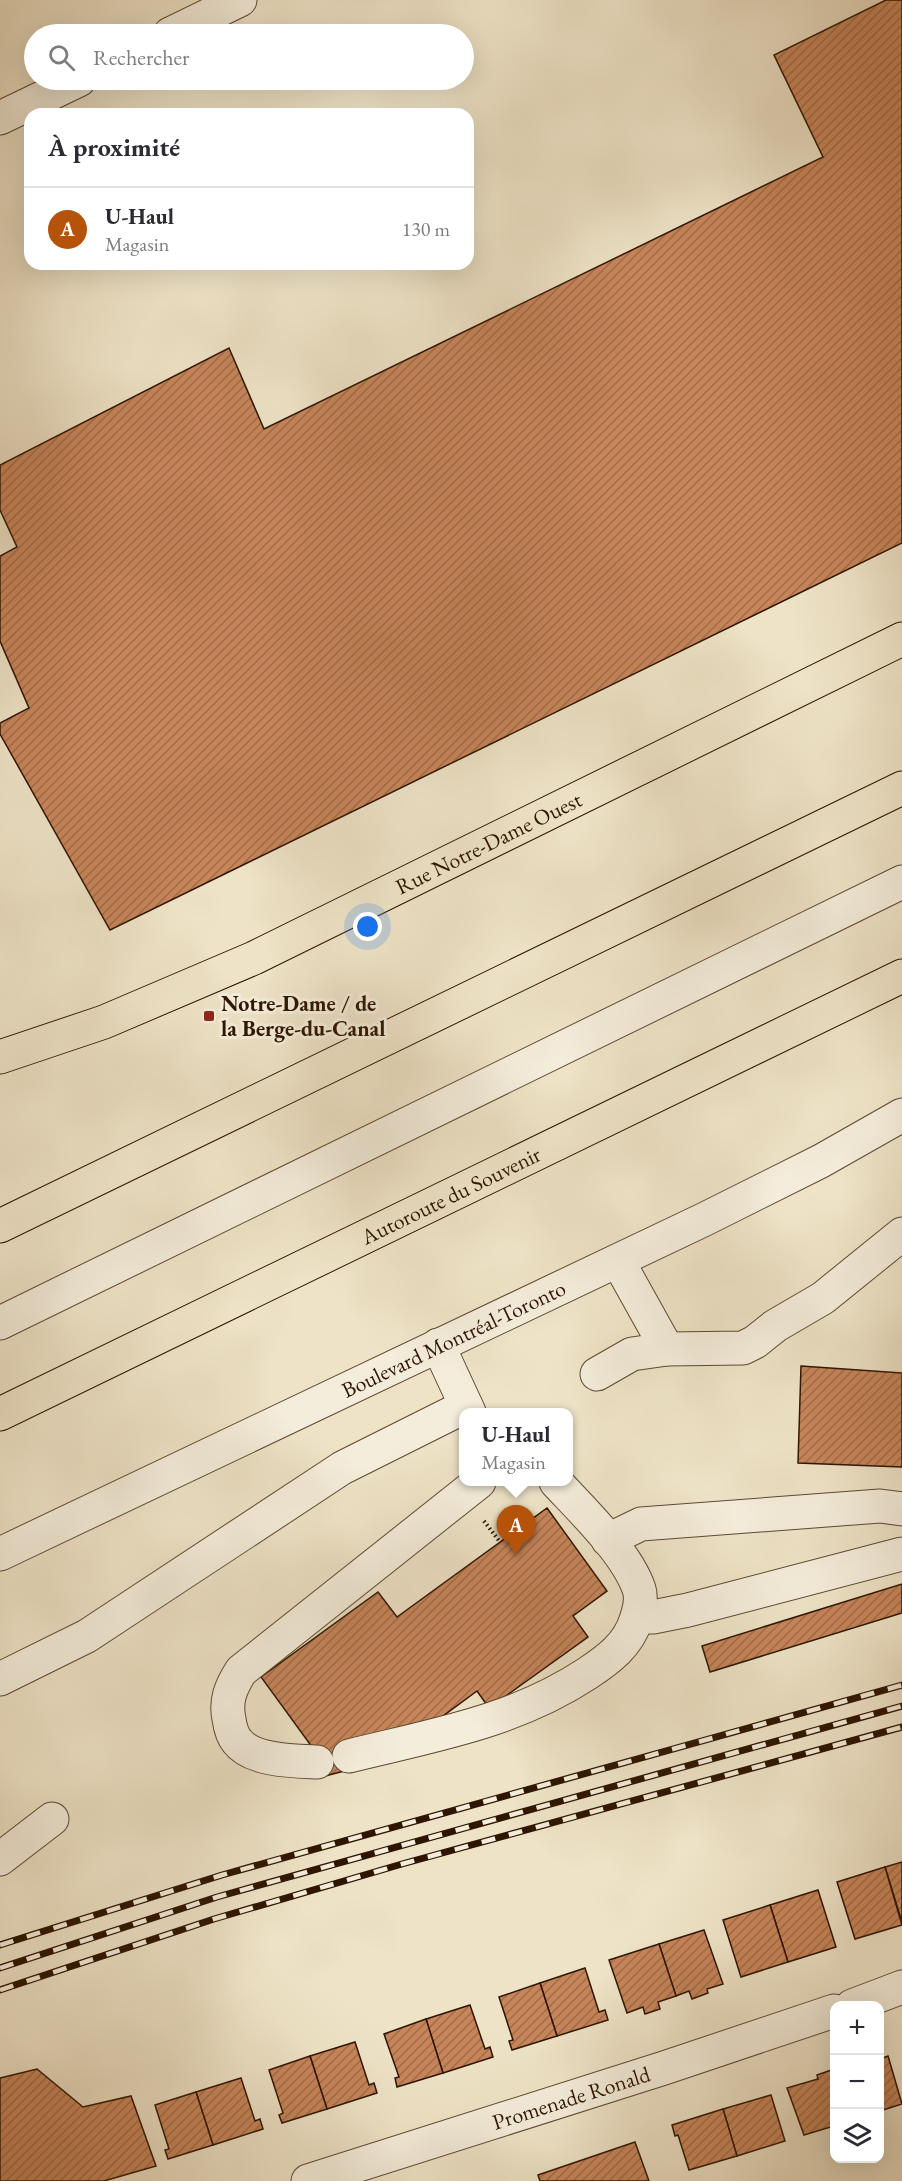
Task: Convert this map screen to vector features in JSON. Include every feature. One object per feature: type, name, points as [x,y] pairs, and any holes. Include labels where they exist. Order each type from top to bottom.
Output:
[{"type":"main road","name":"Rue Notre-Dame Ouest","points":[[0,1057],[104,1022],[235,966],[902,639]]},
{"type":"main road","points":[[0,1226],[902,788]]},
{"type":"main road","name":"Autoroute du Souvenir","points":[[0,1414],[902,976]]},
{"type":"street","points":[[191,24],[240,0]]},
{"type":"street","points":[[0,118],[58,90]]},
{"type":"street","points":[[0,1323],[902,882]]},
{"type":"street","name":"Boulevard Montréal-Toronto","points":[[0,1554],[778,1184],[902,1115]]},
{"type":"street","points":[[597,1374],[632,1354],[646,1351],[743,1348],[823,1298],[902,1234]]},
{"type":"street","points":[[618,1261],[667,1349]]},
{"type":"street","points":[[438,1345],[467,1408]]},
{"type":"street","points":[[0,1679],[87,1636],[342,1468],[459,1413]]},
{"type":"street","points":[[317,1762],[272,1758],[251,1752],[237,1742],[227,1709],[230,1689],[241,1671],[474,1486]]},
{"type":"street","points":[[349,1756],[490,1721],[525,1707],[563,1689],[609,1658],[631,1635],[638,1617],[640,1590],[608,1540],[559,1486]]},
{"type":"street","points":[[608,1540],[641,1524],[880,1506],[902,1509]]},
{"type":"street","points":[[638,1617],[653,1617],[688,1610],[902,1554]]},
{"type":"street","points":[[0,1859],[52,1819]]},
{"type":"street","points":[[864,2001],[902,1986]]},
{"type":"street","name":"Promenade Ronald","points":[[308,2181],[664,2068],[830,2012]]},
{"type":"building","points":[[886,0],[902,0],[902,543],[110,930],[0,734],[0,723],[29,708],[0,641],[0,556],[17,547],[0,510],[0,465],[229,348],[264,429],[823,157],[774,55]]},
{"type":"building","points":[[801,1366],[902,1373],[902,1467],[798,1463]]},
{"type":"building","points":[[547,1508],[607,1591],[573,1616],[588,1637],[489,1708],[477,1691],[432,1724],[352,1769],[321,1777],[315,1751],[261,1677],[378,1592],[397,1617]]},
{"type":"building","points":[[902,1584],[902,1613],[710,1672],[702,1646]]},
{"type":"building","points":[[902,1862],[902,1922],[885,1867]]},
{"type":"building","points":[[885,1867],[902,1925],[855,1939],[837,1882]]},
{"type":"building","points":[[818,1890],[836,1947],[788,1962],[770,1905]]},
{"type":"building","points":[[770,1905],[788,1962],[741,1977],[723,1920]]},
{"type":"building","points":[[704,1930],[723,1984],[707,1989],[708,1993],[692,1999],[689,1991],[676,1996],[659,1944]]},
{"type":"building","points":[[659,1944],[676,1996],[658,2002],[660,2009],[645,2014],[643,2007],[627,2013],[609,1960]]},
{"type":"building","points":[[585,1968],[599,2012],[605,2010],[608,2020],[557,2036],[540,1983]]},
{"type":"building","points":[[540,1983],[557,2036],[512,2050],[509,2041],[513,2040],[499,1997]]},
{"type":"building","points":[[470,2005],[485,2049],[490,2047],[493,2057],[443,2073],[426,2019]]},
{"type":"building","points":[[426,2019],[443,2073],[397,2087],[395,2078],[399,2077],[384,2034]]},
{"type":"building","points":[[355,2042],[369,2085],[374,2083],[377,2093],[327,2109],[310,2056]]},
{"type":"building","points":[[310,2056],[327,2109],[282,2123],[279,2115],[283,2113],[269,2070]]},
{"type":"building","points":[[888,2056],[902,2104],[884,2110],[884,2109],[884,2058]]},
{"type":"building","points":[[37,2069],[83,2107],[131,2096],[156,2166],[104,2181],[0,2181],[0,2078]]},
{"type":"building","points":[[830,2070],[830,2127],[804,2135],[787,2088],[818,2079],[817,2075]]},
{"type":"building","points":[[241,2078],[255,2121],[260,2119],[263,2129],[213,2145],[196,2092]]},
{"type":"building","points":[[196,2092],[213,2145],[168,2159],[165,2150],[169,2149],[155,2105]]},
{"type":"building","points":[[771,2095],[785,2141],[737,2156],[723,2109]]},
{"type":"building","points":[[723,2109],[737,2156],[689,2170],[678,2135],[675,2136],[672,2125]]},
{"type":"building","points":[[635,2142],[649,2181],[540,2181],[538,2175]]},
{"type":"railway","points":[[0,1945],[222,1875],[902,1685]]},
{"type":"railway","points":[[0,1968],[217,1897],[902,1706]]},
{"type":"railway","points":[[0,1990],[214,1919],[402,1864],[902,1727]]},
{"type":"place","name":"Notre-Dame / de la Berge-du-Canal","points":[[209,1016]]},
{"type":"place","name":"U-Haul","points":[[516,1555]]}]
